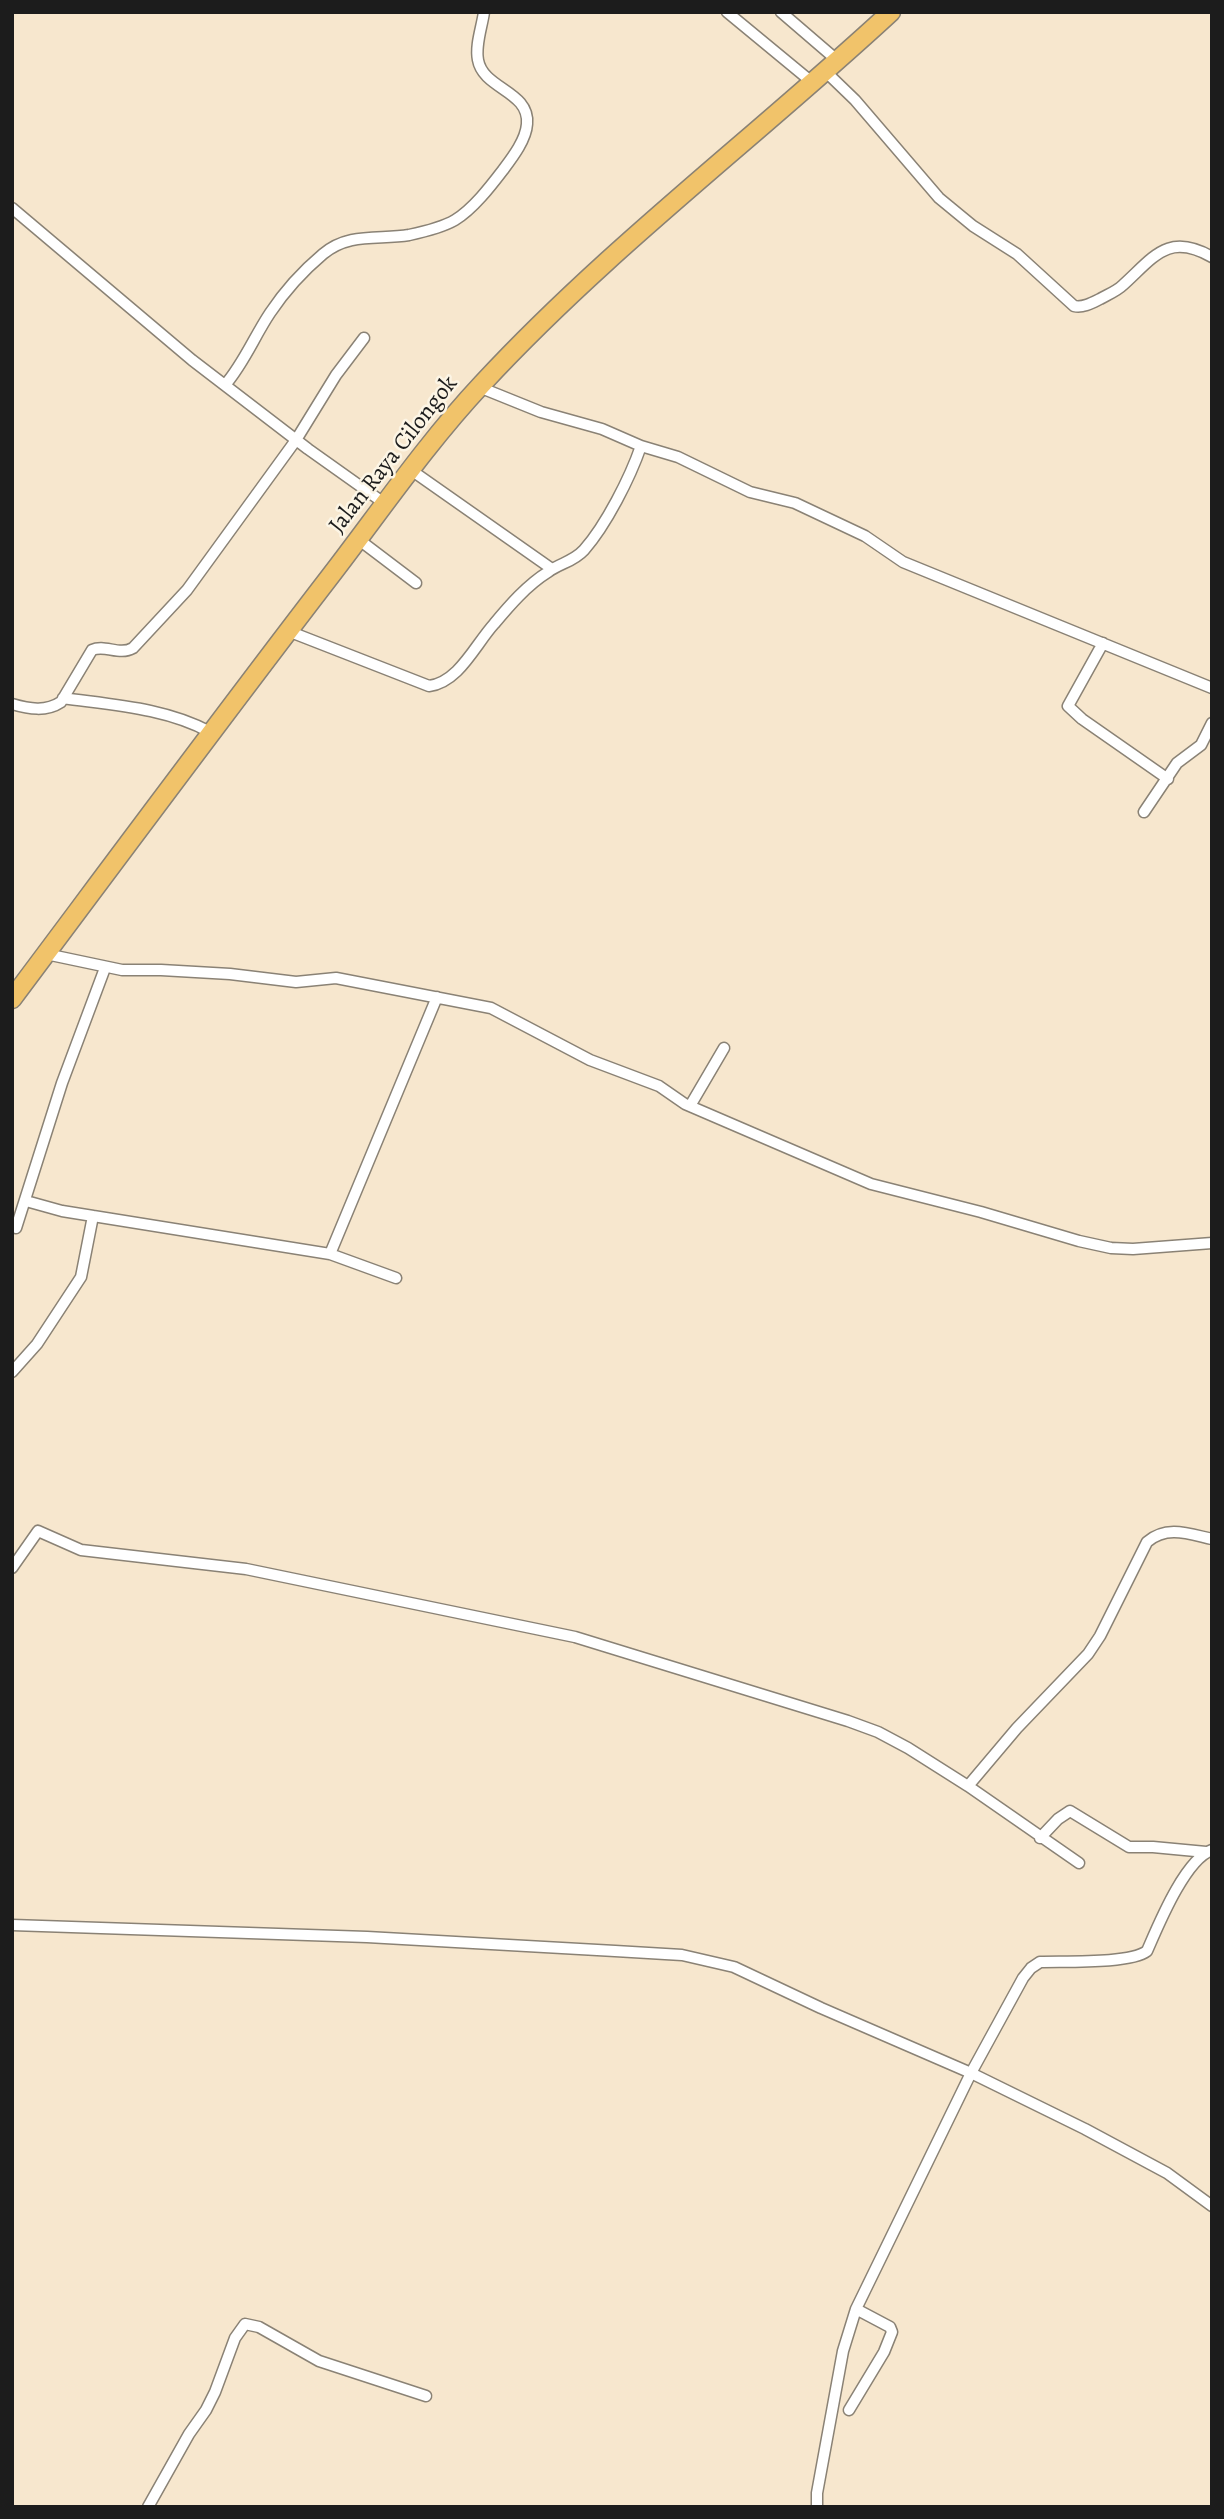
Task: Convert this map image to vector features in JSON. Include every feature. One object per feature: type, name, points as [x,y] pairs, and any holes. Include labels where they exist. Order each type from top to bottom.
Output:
[{"type":"highway","name":"Jalan Raya Cilongok","points":[[12,999],[384,503],[479,387],[522,342],[641,232],[826,72],[891,12]]},
{"type":"street","points":[[225,385],[237,371],[270,314],[325,252],[339,243],[361,237],[408,235],[455,220],[491,186],[508,164],[528,125],[527,111],[518,99],[496,84],[480,65],[478,48],[484,12]]},
{"type":"street","points":[[727,12],[826,72]]},
{"type":"street","points":[[781,12],[826,72],[855,100],[939,198],[973,226],[1017,254],[1074,306],[1094,302],[1121,287],[1157,253],[1170,247],[1194,247],[1212,257]]},
{"type":"street","points":[[12,208],[192,360],[384,503]]},
{"type":"street","points":[[12,704],[32,710],[57,705],[92,650],[98,648],[123,652],[133,648],[187,590],[296,440],[336,376],[364,338]]},
{"type":"street","points":[[479,387],[541,412],[602,429],[641,446],[678,457],[750,492],[795,503],[865,536],[903,562],[1212,688]]},
{"type":"street","points":[[288,631],[429,686],[440,684],[458,670],[515,601],[552,569],[568,563],[584,550],[625,484],[641,446]]},
{"type":"street","points":[[411,470],[552,569]]},
{"type":"street","points":[[358,538],[416,583]]},
{"type":"street","points":[[1103,643],[1068,706],[1082,719],[1168,779]]},
{"type":"street","points":[[63,698],[171,715],[210,732]]},
{"type":"street","points":[[1144,812],[1180,760],[1201,744],[1212,723]]},
{"type":"street","points":[[46,954],[106,968],[230,974],[296,982],[336,978],[491,1008],[590,1060],[659,1086],[690,1106],[871,1184],[1111,1248],[1212,1243]]},
{"type":"street","points":[[16,1228],[62,1083],[106,968]]},
{"type":"street","points":[[330,1254],[437,997]]},
{"type":"street","points":[[690,1106],[724,1048]]},
{"type":"street","points":[[26,1201],[62,1211],[330,1254],[396,1278]]},
{"type":"street","points":[[12,1372],[37,1344],[81,1277],[93,1216]]},
{"type":"street","points":[[12,1568],[38,1531],[81,1550],[246,1569],[575,1637],[878,1732],[968,1786],[1079,1863]]},
{"type":"street","points":[[968,1786],[1017,1728],[1088,1654],[1100,1636],[1147,1542],[1156,1535],[1170,1531],[1212,1539]]},
{"type":"street","points":[[1040,1838],[1070,1811],[1129,1847],[1209,1851]]},
{"type":"street","points":[[817,2507],[817,2493],[843,2351],[856,2308],[971,2073],[1031,1968],[1040,1962],[1124,1959],[1140,1955],[1146,1951],[1170,1899],[1196,1861],[1209,1851]]},
{"type":"street","points":[[12,1925],[367,1937],[682,1955],[734,1967],[971,2073],[1167,2173],[1212,2206]]},
{"type":"street","points":[[849,2410],[884,2352],[892,2332],[890,2327],[856,2308]]},
{"type":"street","points":[[148,2507],[210,2401],[235,2339],[245,2324],[259,2327],[319,2361],[426,2396]]}]
